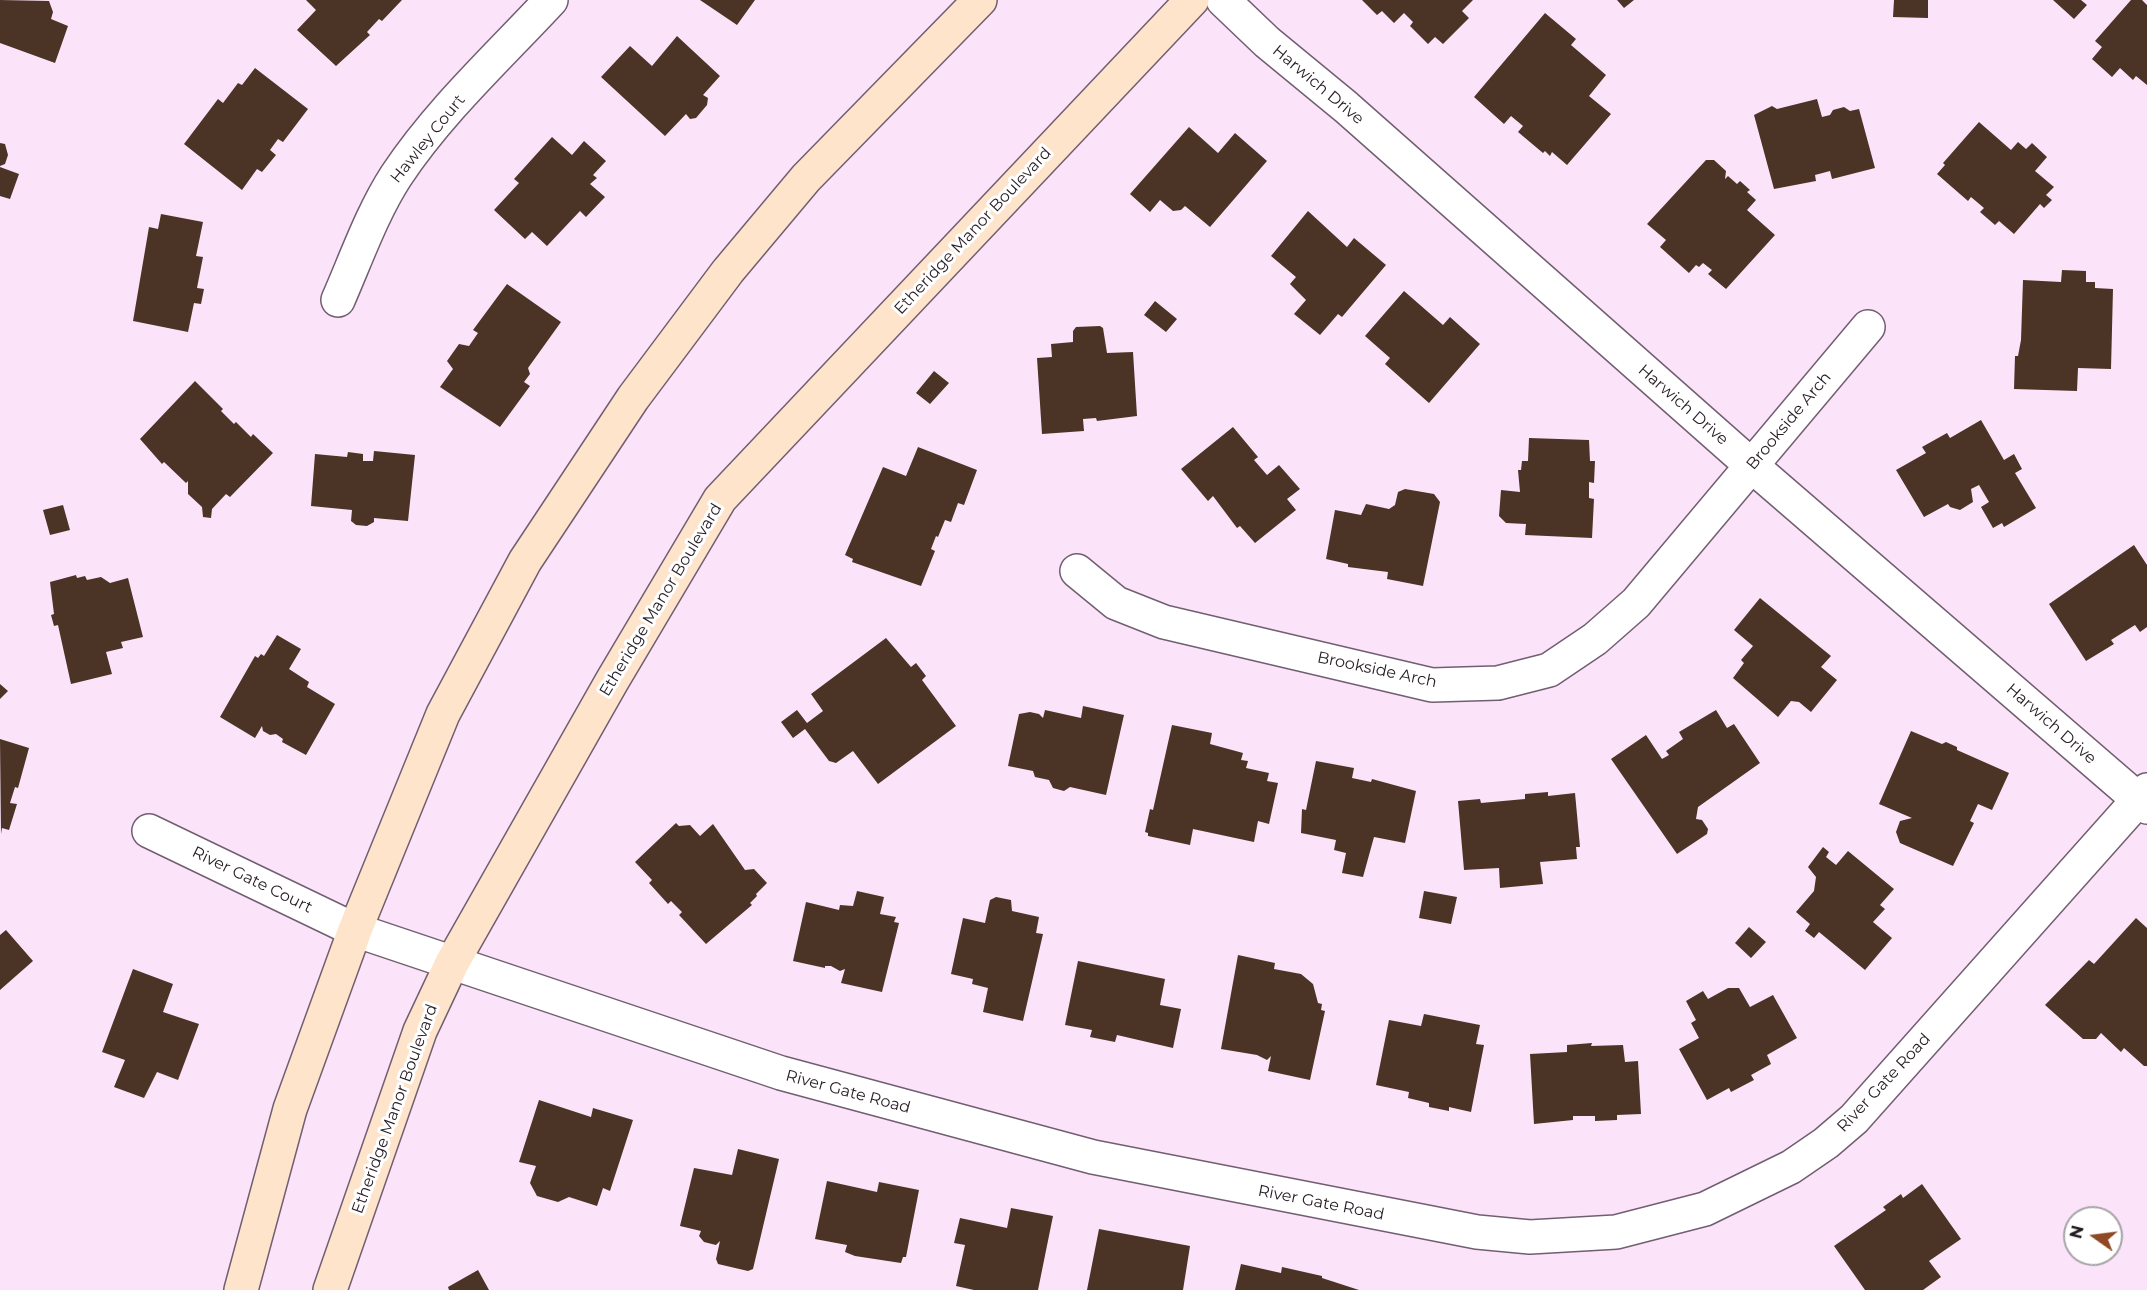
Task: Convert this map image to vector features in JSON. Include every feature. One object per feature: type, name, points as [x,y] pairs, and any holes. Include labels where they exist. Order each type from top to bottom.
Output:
[{"type":"main road","points":[[241,1290],[290,1109],[355,930],[443,714],[525,561],[633,398],[728,271],[806,178],[980,0]]},
{"type":"main road","name":"Etheridge Manor Boulevard","points":[[330,1290],[420,1032],[452,963],[720,499],[1192,0]]},
{"type":"street","name":"Hawley Court","points":[[338,300],[385,195],[397,174],[445,113],[551,0]]},
{"type":"street","name":"Harwich Drive","points":[[1223,0],[1267,42],[1346,107],[1752,465],[2144,799]]},
{"type":"street","name":"Brookside Arch","points":[[1077,571],[1116,603],[1164,622],[1432,685],[1498,683],[1549,670],[1595,639],[1636,603],[1868,327]]},
{"type":"street","name":"River Gate Road","points":[[355,930],[781,1073],[1092,1157],[1477,1232],[1530,1237],[1616,1232],[1705,1209],[1791,1167],[1826,1143],[1854,1119],[2144,799]]},
{"type":"street","name":"River Gate Court","points":[[149,831],[355,930]]},
{"type":"building","points":[[0,0],[49,1],[53,12],[51,19],[68,26],[55,63],[0,43]]},
{"type":"building","points":[[306,0],[402,0],[382,21],[379,19],[367,32],[370,35],[336,66],[297,30],[316,10]]},
{"type":"building","points":[[700,0],[755,0],[737,25]]},
{"type":"building","points":[[1362,0],[1473,0],[1462,11],[1469,18],[1443,44],[1435,37],[1428,44],[1410,26],[1413,22],[1404,13],[1394,23],[1382,11],[1377,15]]},
{"type":"building","points":[[1617,0],[1634,0],[1624,8]]},
{"type":"building","points":[[1894,0],[1928,0],[1928,18],[1893,17]]},
{"type":"building","points":[[2053,0],[2081,0],[2087,5],[2074,19]]},
{"type":"building","points":[[2131,0],[2142,0],[2147,5],[2147,85],[2136,76],[2133,80],[2120,68],[2112,77],[2092,59],[2102,47],[2095,41]]},
{"type":"building","points":[[1545,13],[1576,39],[1571,45],[1606,75],[1589,96],[1611,114],[1567,165],[1552,152],[1550,156],[1545,151],[1543,153],[1518,132],[1523,126],[1511,116],[1504,124],[1474,97]]},
{"type":"building","points":[[677,36],[720,76],[703,95],[708,98],[707,105],[696,118],[690,119],[686,114],[665,136],[601,77],[630,46],[652,66]]},
{"type":"building","points":[[255,68],[308,109],[283,142],[278,139],[270,150],[276,155],[262,172],[257,169],[242,190],[184,144],[218,99],[223,103],[238,83],[242,85]]},
{"type":"building","points":[[1817,99],[1822,117],[1830,115],[1833,110],[1844,107],[1850,111],[1859,109],[1875,168],[1832,179],[1830,171],[1815,175],[1816,181],[1774,189],[1754,115],[1772,106],[1777,109]]},
{"type":"building","points":[[1979,122],[2011,150],[2018,142],[2026,149],[2032,143],[2047,157],[2035,171],[2054,187],[2046,195],[2052,200],[2044,208],[2040,204],[2014,234],[1999,221],[1995,225],[1980,212],[1984,208],[1971,197],[1968,201],[1937,174],[1945,165],[1943,163]]},
{"type":"building","points":[[1189,127],[1218,153],[1235,133],[1267,161],[1210,227],[1185,206],[1181,210],[1173,211],[1160,200],[1150,212],[1130,194]]},
{"type":"building","points":[[552,137],[572,155],[584,141],[606,161],[593,175],[597,178],[590,184],[605,197],[586,217],[580,211],[547,246],[532,232],[525,239],[494,210],[519,183],[514,179]]},
{"type":"building","points":[[0,143],[5,144],[8,155],[5,164],[0,166]]},
{"type":"building","points":[[1706,160],[1714,160],[1726,171],[1725,179],[1728,176],[1737,184],[1740,181],[1750,190],[1747,192],[1756,200],[1747,210],[1775,235],[1726,289],[1708,274],[1712,270],[1703,263],[1699,267],[1696,265],[1689,273],[1660,247],[1666,240],[1647,224]]},
{"type":"building","points":[[0,167],[19,174],[10,199],[0,196]]},
{"type":"building","points":[[1308,211],[1347,247],[1354,238],[1386,265],[1342,317],[1338,314],[1320,335],[1294,314],[1306,300],[1290,284],[1296,277],[1271,256]]},
{"type":"building","points":[[161,214],[203,222],[196,256],[203,257],[197,288],[204,289],[201,304],[194,303],[188,332],[133,321],[149,227],[158,229]]},
{"type":"building","points":[[2062,270],[2086,271],[2086,282],[2095,282],[2095,288],[2113,289],[2111,369],[2078,368],[2077,391],[2014,389],[2015,356],[2018,356],[2021,340],[2023,280],[2061,282]]},
{"type":"building","points":[[507,284],[561,322],[528,368],[530,374],[524,382],[530,386],[500,427],[440,387],[453,369],[447,361],[459,344],[469,346],[478,333],[473,330]]},
{"type":"building","points":[[1404,291],[1443,325],[1450,317],[1480,344],[1429,403],[1385,364],[1390,358],[1365,336]]},
{"type":"building","points":[[1155,301],[1177,319],[1166,332],[1144,315]]},
{"type":"building","points":[[1100,326],[1103,328],[1107,353],[1133,352],[1137,416],[1097,421],[1096,418],[1083,419],[1084,431],[1042,434],[1037,358],[1052,357],[1051,344],[1073,342],[1073,331],[1076,327]]},
{"type":"building","points":[[934,371],[949,383],[930,404],[916,393]]},
{"type":"building","points":[[195,381],[223,409],[221,411],[234,424],[236,422],[251,437],[253,434],[273,453],[230,497],[226,494],[212,509],[211,518],[203,517],[202,507],[188,494],[188,481],[186,483],[164,462],[162,464],[140,439]]},
{"type":"building","points":[[1981,420],[2004,460],[2014,454],[2022,469],[2015,473],[2036,508],[2004,527],[2002,523],[1993,528],[1981,507],[1989,502],[1979,485],[1971,489],[1973,502],[1960,510],[1948,504],[1924,517],[1896,470],[1926,453],[1922,447],[1947,433],[1950,438]]},
{"type":"building","points":[[1233,427],[1258,457],[1254,460],[1267,475],[1279,465],[1300,489],[1287,499],[1296,510],[1255,543],[1240,526],[1237,528],[1213,496],[1208,501],[1181,469]]},
{"type":"building","points":[[1529,438],[1589,440],[1590,461],[1595,461],[1594,483],[1589,482],[1589,498],[1594,499],[1592,538],[1525,535],[1526,524],[1506,523],[1499,516],[1501,490],[1520,492],[1518,470],[1521,470],[1522,461],[1528,461]]},
{"type":"building","points":[[918,447],[977,470],[964,505],[958,503],[951,522],[945,520],[938,537],[936,536],[931,549],[935,551],[921,586],[852,562],[853,559],[845,555],[883,467],[906,476]]},
{"type":"building","points":[[374,451],[415,455],[408,521],[374,518],[374,522],[367,526],[356,525],[351,521],[352,510],[311,506],[315,454],[347,457],[348,452],[363,454],[363,461],[373,461]]},
{"type":"building","points":[[1405,489],[1434,494],[1440,502],[1423,586],[1387,579],[1388,572],[1348,567],[1348,564],[1326,559],[1335,510],[1361,515],[1366,504],[1389,509],[1395,505],[1398,492]]},
{"type":"building","points":[[63,505],[70,530],[50,535],[43,510]]},
{"type":"building","points":[[2134,545],[2147,565],[2147,627],[2140,632],[2135,625],[2111,640],[2114,644],[2086,661],[2049,604]]},
{"type":"building","points":[[76,575],[77,578],[85,576],[87,580],[101,577],[110,583],[128,578],[143,637],[121,642],[123,648],[106,652],[112,674],[71,684],[58,625],[54,626],[51,615],[54,614],[50,582]]},
{"type":"building","points":[[1760,598],[1831,656],[1821,667],[1837,680],[1811,712],[1799,702],[1791,701],[1778,717],[1733,678],[1744,663],[1741,660],[1753,646],[1734,630]]},
{"type":"building","points":[[277,635],[301,649],[289,669],[309,682],[307,687],[335,704],[306,755],[282,742],[283,739],[276,734],[270,735],[263,731],[262,726],[255,738],[220,717],[255,656],[258,658],[261,654],[264,656]]},
{"type":"building","points":[[886,638],[911,667],[916,663],[926,676],[922,680],[956,726],[878,784],[853,751],[836,763],[829,761],[805,729],[793,738],[781,722],[797,710],[807,723],[823,711],[811,694]]},
{"type":"building","points":[[0,684],[8,691],[0,699]]},
{"type":"building","points":[[1083,706],[1124,715],[1106,795],[1070,787],[1064,791],[1053,788],[1049,780],[1035,777],[1033,771],[1008,766],[1019,714],[1030,712],[1039,714],[1043,718],[1045,710],[1081,718]]},
{"type":"building","points":[[1716,710],[1727,728],[1734,724],[1760,763],[1698,807],[1696,819],[1702,820],[1708,829],[1707,834],[1677,854],[1611,759],[1646,735],[1662,759],[1669,755],[1666,751],[1683,739],[1679,732]]},
{"type":"building","points":[[1172,725],[1212,733],[1210,744],[1243,753],[1241,760],[1248,761],[1246,768],[1269,773],[1267,781],[1278,783],[1269,824],[1258,821],[1254,842],[1193,829],[1190,845],[1148,836],[1145,832],[1150,809],[1153,810]]},
{"type":"building","points":[[1911,731],[1942,744],[1946,742],[1957,747],[1957,750],[2009,773],[1992,810],[1978,804],[1970,821],[1974,823],[1953,866],[1900,843],[1896,832],[1900,821],[1912,818],[1879,804]]},
{"type":"building","points":[[0,739],[29,748],[18,788],[15,787],[10,803],[17,804],[9,830],[2,828],[1,834]]},
{"type":"building","points":[[1316,761],[1354,768],[1352,778],[1371,782],[1372,779],[1416,791],[1405,843],[1374,837],[1363,877],[1342,873],[1346,853],[1334,850],[1336,840],[1301,833],[1302,809],[1306,810]]},
{"type":"building","points":[[1548,792],[1548,796],[1575,793],[1580,847],[1576,847],[1577,859],[1540,862],[1543,884],[1500,888],[1499,868],[1464,870],[1458,801],[1480,799],[1481,803],[1525,799],[1525,794]]},
{"type":"building","points":[[676,823],[679,826],[690,825],[700,836],[713,824],[745,870],[754,869],[767,883],[756,894],[757,896],[750,903],[752,905],[706,944],[679,915],[682,912],[671,901],[668,904],[649,883],[652,880],[635,862]]},
{"type":"building","points":[[1823,847],[1829,852],[1826,857],[1836,865],[1848,851],[1894,889],[1880,905],[1885,909],[1873,922],[1892,938],[1865,970],[1819,932],[1814,938],[1805,931],[1810,924],[1796,912],[1814,891],[1816,877],[1808,867]]},
{"type":"building","points":[[857,891],[884,897],[880,914],[896,917],[894,922],[899,923],[882,992],[841,983],[845,969],[840,971],[831,966],[825,966],[825,968],[793,961],[806,902],[839,910],[840,905],[853,906]]},
{"type":"building","points":[[1424,891],[1457,897],[1451,924],[1419,918]]},
{"type":"building","points":[[996,897],[1011,900],[1012,911],[1039,917],[1036,933],[1043,934],[1023,1021],[983,1012],[988,988],[972,984],[973,979],[951,974],[963,918],[985,923],[990,900]]},
{"type":"building","points":[[2136,918],[2147,928],[2147,1066],[2144,1066],[2124,1048],[2121,1052],[2101,1033],[2096,1039],[2083,1039],[2045,1005],[2089,960],[2094,964]]},
{"type":"building","points":[[1749,927],[1766,942],[1751,958],[1735,943]]},
{"type":"building","points":[[6,930],[33,961],[0,990],[0,935]]},
{"type":"building","points":[[1238,955],[1275,963],[1274,969],[1301,974],[1313,984],[1318,1003],[1322,1004],[1321,1010],[1325,1011],[1310,1080],[1268,1071],[1271,1056],[1267,1060],[1257,1055],[1221,1049]]},
{"type":"building","points":[[1078,961],[1165,979],[1160,1005],[1181,1009],[1173,1048],[1117,1035],[1115,1042],[1090,1037],[1092,1030],[1065,1025]]},
{"type":"building","points":[[133,969],[173,984],[163,1012],[199,1024],[178,1080],[157,1072],[144,1098],[114,1087],[125,1060],[102,1052]]},
{"type":"building","points":[[1728,988],[1739,988],[1750,1007],[1773,995],[1797,1038],[1767,1055],[1771,1064],[1751,1075],[1754,1080],[1731,1092],[1729,1088],[1707,1100],[1679,1049],[1699,1038],[1691,1023],[1696,1020],[1686,1001],[1703,991],[1708,999]]},
{"type":"building","points":[[1424,1014],[1480,1025],[1476,1044],[1484,1045],[1471,1112],[1449,1107],[1449,1111],[1429,1107],[1429,1103],[1408,1098],[1409,1092],[1376,1085],[1389,1020],[1421,1026]]},
{"type":"building","points":[[1592,1043],[1591,1046],[1623,1045],[1625,1062],[1638,1061],[1641,1114],[1617,1115],[1617,1120],[1595,1121],[1595,1116],[1573,1116],[1573,1120],[1534,1124],[1530,1054],[1567,1052],[1567,1045]]},
{"type":"building","points":[[539,1100],[591,1117],[593,1108],[633,1120],[610,1191],[603,1188],[597,1206],[569,1197],[558,1202],[537,1196],[530,1183],[536,1166],[519,1162]]},
{"type":"building","points":[[738,1149],[779,1159],[753,1269],[748,1271],[718,1264],[716,1259],[720,1241],[716,1245],[704,1242],[699,1236],[701,1231],[680,1226],[694,1168],[732,1175]]},
{"type":"building","points":[[827,1181],[877,1192],[879,1182],[919,1190],[906,1257],[903,1257],[901,1263],[855,1256],[845,1252],[847,1245],[815,1239]]},
{"type":"building","points":[[1922,1184],[1961,1239],[1929,1261],[1941,1277],[1923,1290],[1865,1290],[1834,1246],[1886,1210],[1883,1207],[1901,1194],[1903,1198]]},
{"type":"building","points":[[1011,1208],[1053,1216],[1038,1290],[974,1290],[956,1286],[965,1245],[954,1243],[960,1218],[1007,1228]]},
{"type":"building","points":[[1099,1229],[1190,1246],[1183,1290],[1087,1290]]},
{"type":"building","points":[[1241,1264],[1281,1273],[1282,1267],[1322,1276],[1322,1278],[1359,1290],[1235,1290]]},
{"type":"building","points":[[478,1270],[489,1290],[449,1290],[448,1287]]}]
